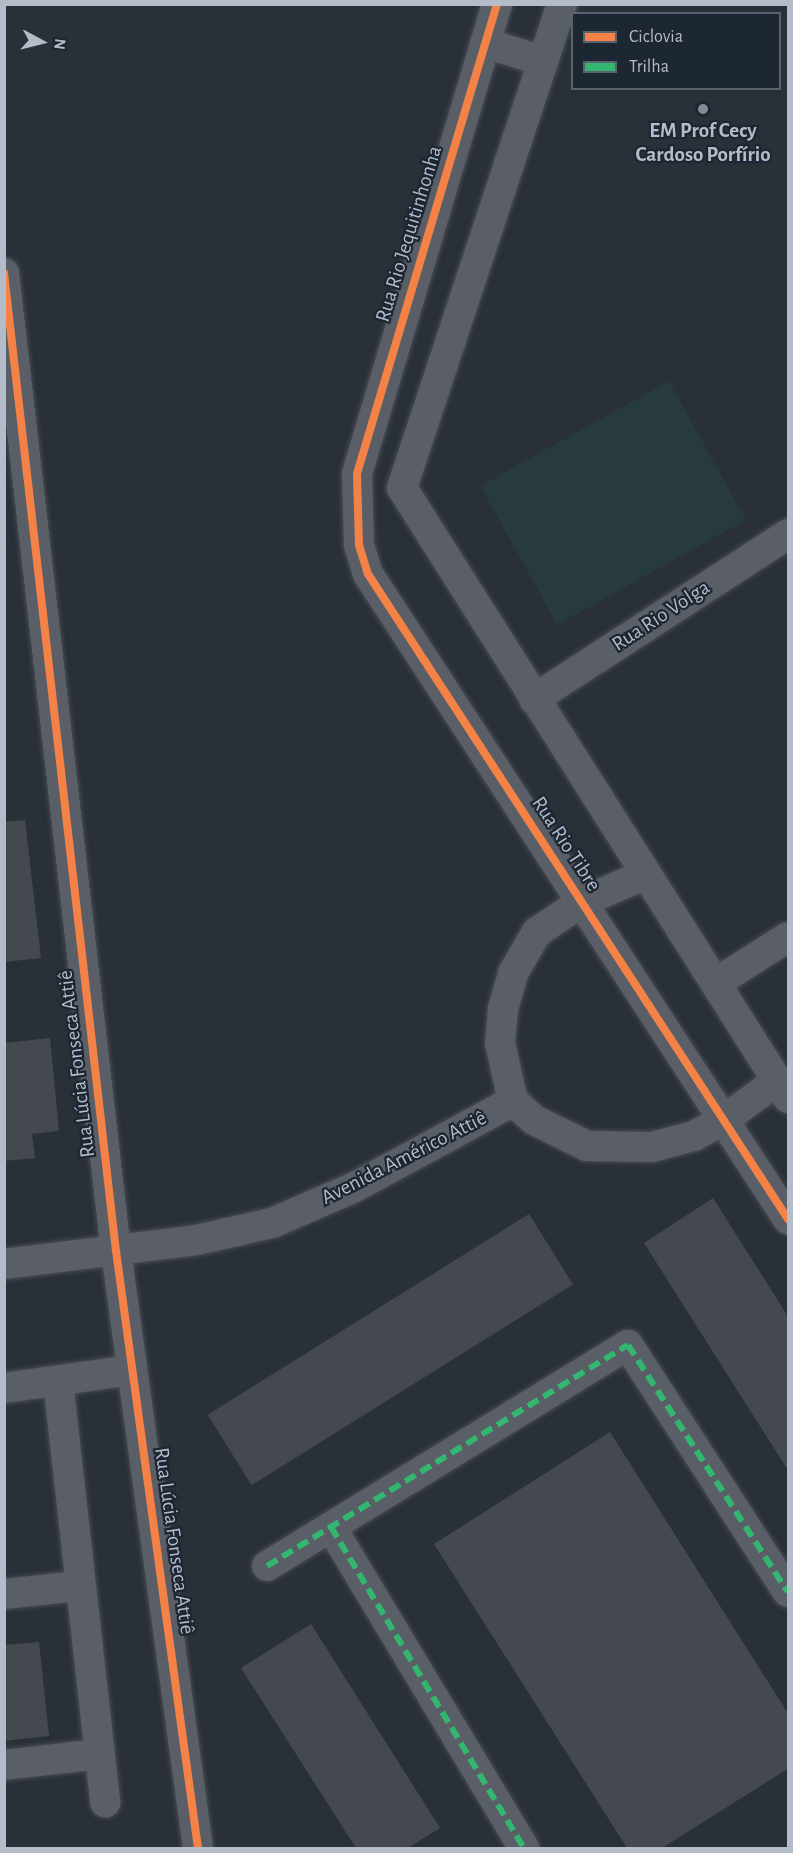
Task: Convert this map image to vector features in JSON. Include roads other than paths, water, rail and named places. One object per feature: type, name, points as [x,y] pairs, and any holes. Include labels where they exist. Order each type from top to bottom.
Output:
[{"type":"street","name":"Rua Rio Jequitinhonha","points":[[357,474],[497,4]]},
{"type":"street","points":[[402,488],[562,4]]},
{"type":"street","points":[[485,43],[543,61]]},
{"type":"street","name":"Rua Lúcia Fonseca Attiê","points":[[4,273],[116,1251],[198,1848]]},
{"type":"street","points":[[357,474],[402,488],[783,1090],[694,1136],[652,1147],[614,1148],[564,1137],[513,1101],[500,1043],[513,973],[537,932],[582,902],[646,874]]},
{"type":"street","name":"Rua Rio Tibre","points":[[357,474],[354,501],[368,574],[789,1219]]},
{"type":"street","name":"Rua Rio Volga","points":[[534,699],[789,534]]},
{"type":"street","points":[[716,983],[789,937]]},
{"type":"street","name":"Avenida Américo Attiê","points":[[4,1264],[116,1251],[272,1223],[353,1188],[513,1101]]},
{"type":"street","points":[[267,1566],[628,1345],[789,1592]]},
{"type":"street","points":[[4,1388],[132,1370]]},
{"type":"street","points":[[58,1381],[78,1586],[105,1802]]},
{"type":"street","points":[[331,1527],[524,1848]]},
{"type":"street","points":[[4,1594],[78,1586]]},
{"type":"street","points":[[4,1765],[99,1754]]},
{"type":"place","name":"EM Prof Cecy Cardoso Porfírio","points":[[703,109]]}]
